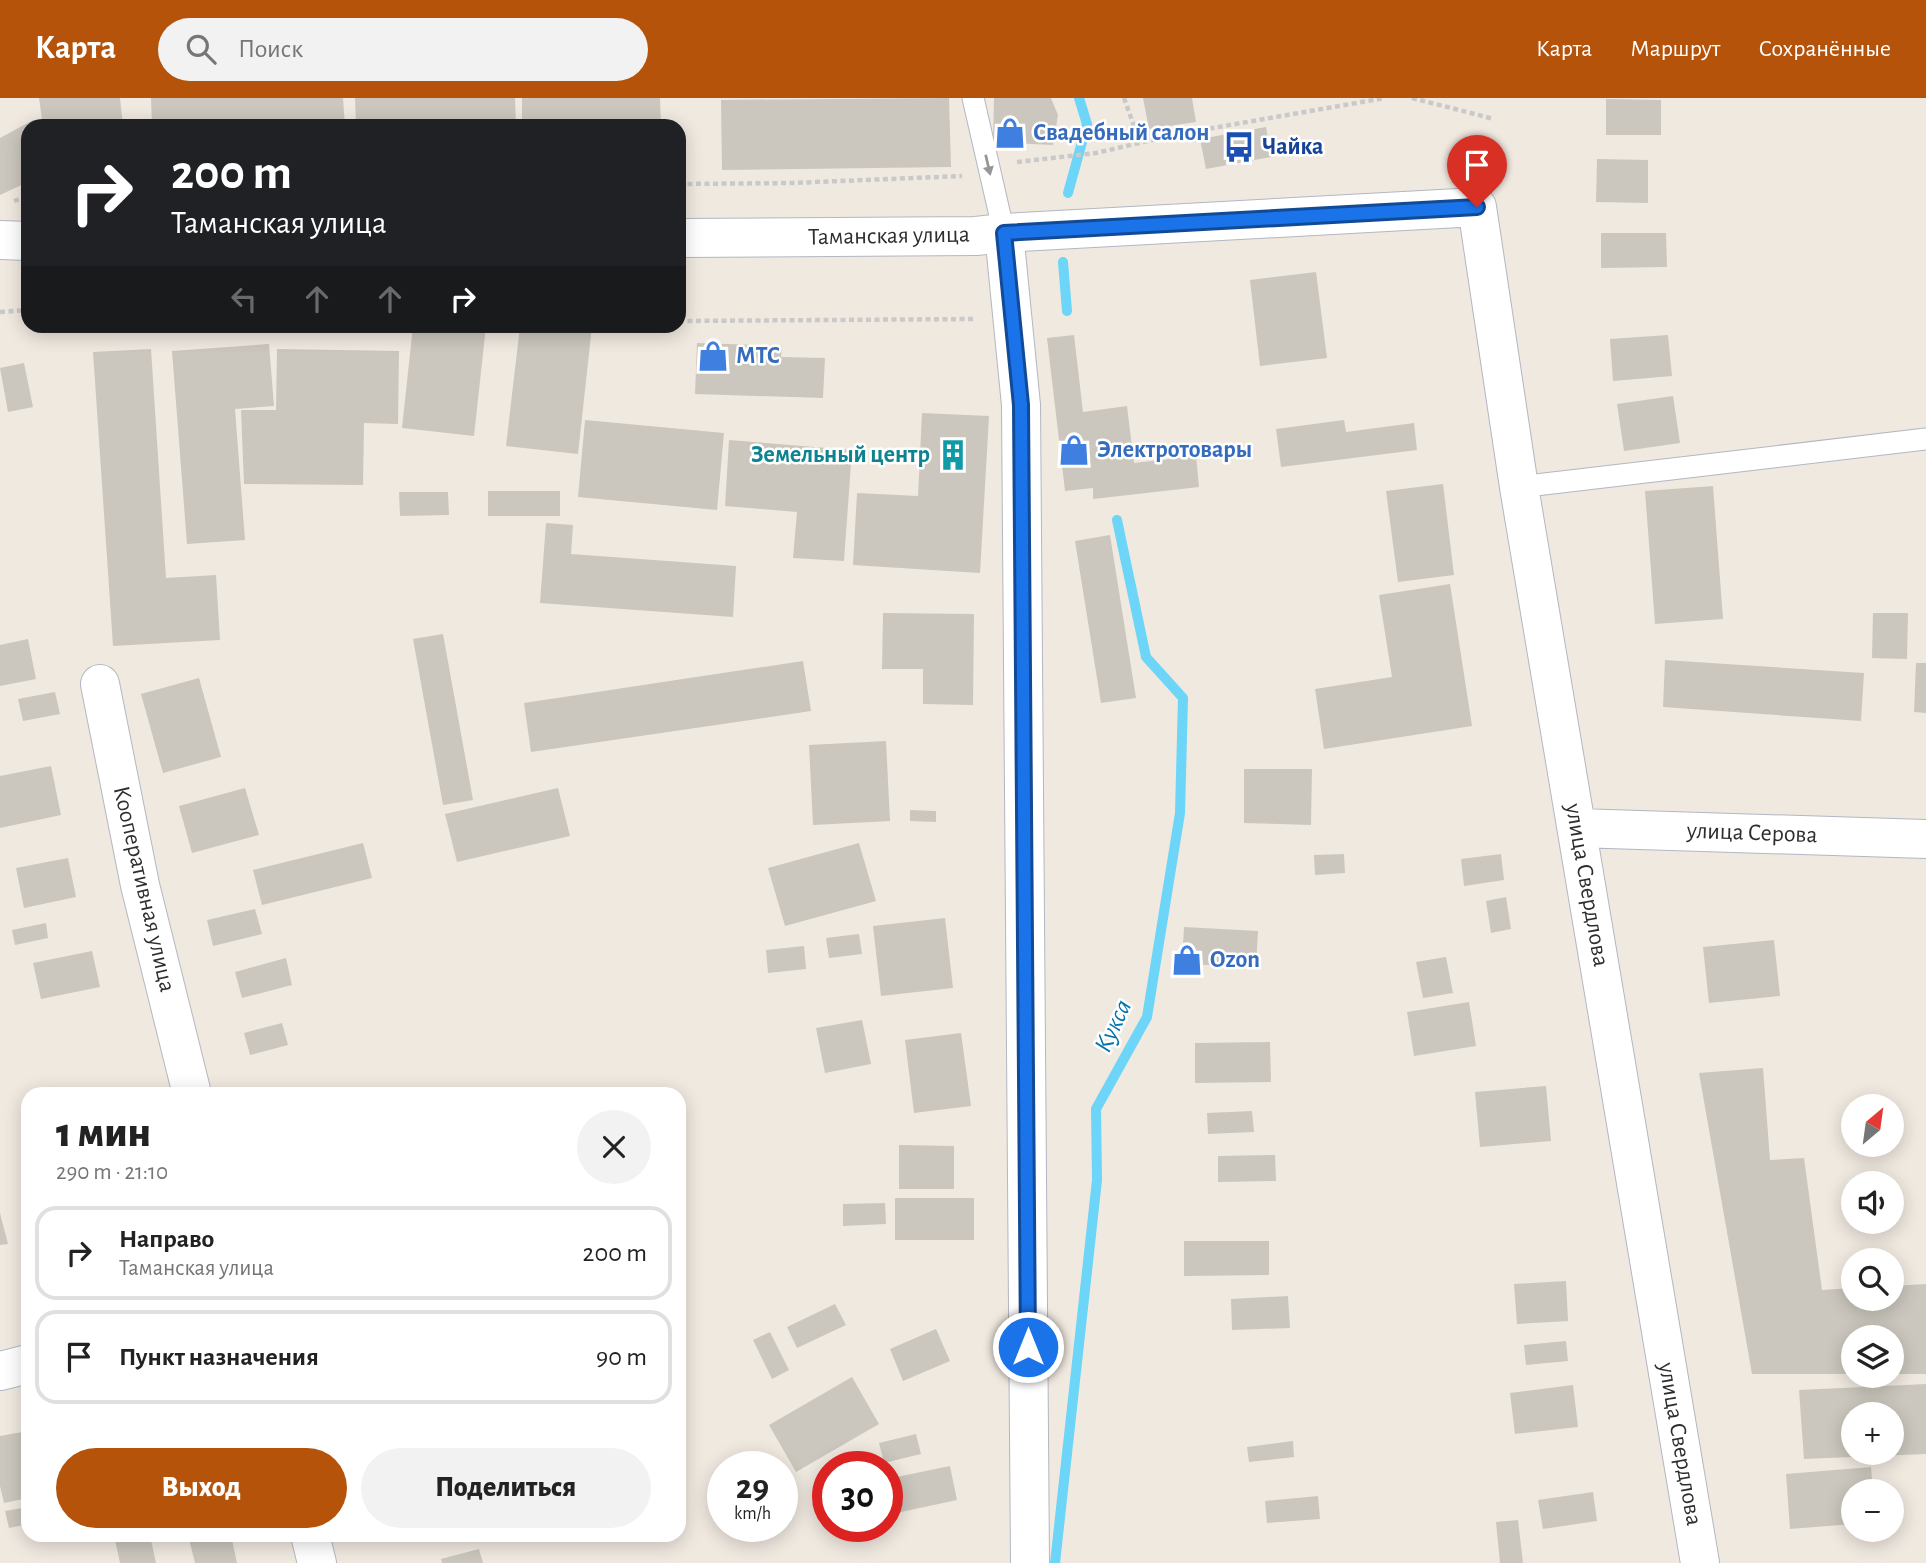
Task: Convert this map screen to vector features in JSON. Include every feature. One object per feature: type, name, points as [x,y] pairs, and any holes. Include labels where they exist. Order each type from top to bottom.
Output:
[{"type":"street","name":"Таманская улица","points":[[686,238],[976,236],[1477,207]]},
{"type":"street","name":"улица Свердлова","points":[[1477,207],[1519,487],[1700,1563]]},
{"type":"street","points":[[1004,233],[1021,405],[1030,1563]]},
{"type":"street","points":[[0,240],[21,242]]},
{"type":"street","name":"Кооперативная улица","points":[[100,684],[140,885],[190,1087]]},
{"type":"street","name":"улица Серова","points":[[1577,828],[1926,839]]},
{"type":"street","points":[[0,1371],[21,1366]]},
{"type":"street","points":[[312,1542],[317,1563]]},
{"type":"lane","points":[[973,98],[1004,233]]},
{"type":"lane","points":[[1519,487],[1926,439]]},
{"type":"path","points":[[1124,98],[1140,143]]},
{"type":"path","points":[[686,184],[967,176],[989,166],[1096,153],[1178,134],[1385,98]]},
{"type":"path","points":[[1412,98],[1494,119]]},
{"type":"path","points":[[686,321],[978,319],[977,307]]},
{"type":"path","points":[[0,312],[21,310]]},
{"type":"building","points":[[39,98],[120,98],[122,119],[42,119]]},
{"type":"building","points":[[151,98],[343,98],[344,119],[152,119]]},
{"type":"building","points":[[355,98],[515,98],[516,119],[356,119]]},
{"type":"building","points":[[522,98],[660,98],[661,119],[522,119]]},
{"type":"building","points":[[949,98],[951,167],[722,170],[721,100]]},
{"type":"building","points":[[994,98],[1051,98],[1058,115],[1053,145],[993,142]]},
{"type":"building","points":[[1143,98],[1192,98],[1196,122],[1149,129]]},
{"type":"building","points":[[1606,99],[1661,100],[1661,135],[1606,135]]},
{"type":"building","points":[[21,127],[21,185],[0,195],[0,138]]},
{"type":"building","points":[[1266,127],[1271,157],[1206,169],[1200,139]]},
{"type":"building","points":[[1597,159],[1648,160],[1648,203],[1596,202]]},
{"type":"building","points":[[1601,233],[1666,233],[1667,267],[1601,268]]},
{"type":"building","points":[[1316,272],[1327,358],[1260,366],[1250,280]]},
{"type":"building","points":[[412,333],[485,333],[474,436],[402,428]]},
{"type":"building","points":[[519,333],[591,333],[578,454],[506,446]]},
{"type":"building","points":[[1074,335],[1083,412],[1127,406],[1134,463],[1196,456],[1199,487],[1093,499],[1093,488],[1065,491],[1047,338]]},
{"type":"building","points":[[1668,335],[1672,376],[1613,381],[1610,339]]},
{"type":"building","points":[[697,343],[782,346],[781,357],[825,358],[823,398],[695,394]]},
{"type":"building","points":[[269,344],[274,406],[235,409],[245,540],[187,544],[172,351]]},
{"type":"building","points":[[151,349],[166,578],[216,575],[220,640],[113,646],[93,352]]},
{"type":"building","points":[[277,349],[399,351],[398,424],[364,423],[363,485],[244,484],[241,410],[276,410]]},
{"type":"building","points":[[24,363],[33,407],[8,412],[0,368]]},
{"type":"building","points":[[1673,396],[1680,443],[1624,451],[1617,404]]},
{"type":"building","name":"Земельный центр","points":[[922,413],[989,416],[980,573],[853,565],[857,493],[918,496]]},
{"type":"building","points":[[585,420],[724,433],[717,510],[578,497]]},
{"type":"building","points":[[1344,420],[1346,432],[1414,423],[1417,450],[1281,467],[1276,429]]},
{"type":"building","points":[[729,440],[852,450],[844,561],[793,558],[797,512],[725,506]]},
{"type":"building","points":[[1443,484],[1454,575],[1398,582],[1386,491]]},
{"type":"building","points":[[1713,486],[1723,619],[1655,624],[1645,491]]},
{"type":"building","points":[[488,491],[560,491],[560,516],[488,516]]},
{"type":"building","points":[[399,492],[448,492],[449,515],[400,516]]},
{"type":"building","points":[[546,523],[573,525],[571,554],[736,566],[733,617],[540,603]]},
{"type":"building","points":[[1110,535],[1136,698],[1101,703],[1075,541]]},
{"type":"building","points":[[1450,584],[1472,726],[1324,749],[1315,689],[1392,677],[1379,595]]},
{"type":"building","points":[[883,613],[974,614],[973,705],[923,704],[923,669],[882,669]]},
{"type":"building","points":[[1873,613],[1908,613],[1907,659],[1872,658]]},
{"type":"building","points":[[443,634],[473,800],[443,805],[413,639]]},
{"type":"building","points":[[28,639],[36,679],[0,686],[0,645]]},
{"type":"building","points":[[1665,660],[1864,673],[1861,721],[1663,707]]},
{"type":"building","points":[[803,661],[811,711],[531,752],[524,703]]},
{"type":"building","points":[[1916,663],[1926,663],[1926,713],[1914,712]]},
{"type":"building","points":[[199,678],[221,757],[163,773],[141,694]]},
{"type":"building","points":[[55,692],[60,714],[23,721],[18,699]]},
{"type":"building","points":[[886,741],[890,821],[813,825],[809,745]]},
{"type":"building","points":[[51,766],[61,815],[0,828],[0,776]]},
{"type":"building","points":[[1244,769],[1312,769],[1311,825],[1244,823]]},
{"type":"building","points":[[245,788],[259,835],[192,853],[179,806]]},
{"type":"building","points":[[558,788],[570,836],[457,862],[445,814]]},
{"type":"building","points":[[910,810],[936,811],[936,822],[910,821]]},
{"type":"building","points":[[363,843],[372,878],[262,905],[253,870]]},
{"type":"building","points":[[859,843],[876,901],[785,926],[768,868]]},
{"type":"building","points":[[1344,854],[1345,873],[1315,875],[1314,855]]},
{"type":"building","points":[[1501,854],[1504,880],[1464,886],[1461,859]]},
{"type":"building","points":[[68,858],[76,897],[24,908],[16,868]]},
{"type":"building","points":[[1506,897],[1511,929],[1491,933],[1486,901]]},
{"type":"building","points":[[255,909],[262,934],[213,946],[207,920]]},
{"type":"building","points":[[945,918],[953,988],[881,996],[873,926]]},
{"type":"building","points":[[46,923],[48,938],[15,945],[12,930]]},
{"type":"building","points":[[1184,927],[1258,931],[1256,967],[1182,964]]},
{"type":"building","points":[[859,934],[862,954],[829,958],[826,938]]},
{"type":"building","points":[[1774,940],[1780,996],[1709,1003],[1703,947]]},
{"type":"building","points":[[804,946],[806,969],[768,973],[766,950]]},
{"type":"building","points":[[92,951],[100,987],[41,999],[33,963]]},
{"type":"building","points":[[1446,957],[1453,993],[1423,998],[1416,962]]},
{"type":"building","points":[[286,958],[292,985],[242,998],[235,972]]},
{"type":"building","points":[[1469,1002],[1476,1046],[1414,1056],[1407,1012]]},
{"type":"building","points":[[862,1020],[871,1064],[825,1073],[816,1028]]},
{"type":"building","points":[[282,1023],[288,1045],[250,1055],[244,1033]]},
{"type":"building","points":[[961,1033],[971,1106],[914,1113],[905,1040]]},
{"type":"building","points":[[1270,1042],[1271,1082],[1195,1083],[1195,1043]]},
{"type":"building","points":[[1763,1068],[1770,1160],[1804,1158],[1822,1290],[1841,1289],[1841,1311],[1904,1311],[1904,1285],[1926,1284],[1926,1374],[1904,1374],[1904,1325],[1841,1325],[1841,1374],[1752,1374],[1699,1073]]},
{"type":"building","points":[[1546,1086],[1551,1141],[1480,1147],[1475,1092]]},
{"type":"building","points":[[1252,1111],[1254,1132],[1208,1134],[1207,1113]]},
{"type":"building","points":[[899,1145],[954,1146],[954,1189],[899,1189]]},
{"type":"building","points":[[1275,1155],[1276,1181],[1218,1182],[1218,1156]]},
{"type":"building","points":[[895,1198],[974,1198],[974,1240],[895,1240]]},
{"type":"building","points":[[885,1203],[886,1224],[843,1226],[843,1204]]},
{"type":"building","points":[[0,1213],[8,1244],[0,1245]]},
{"type":"building","points":[[1184,1241],[1269,1241],[1269,1275],[1184,1276]]},
{"type":"building","points":[[1566,1281],[1568,1321],[1517,1324],[1514,1284]]},
{"type":"building","points":[[1288,1296],[1290,1328],[1232,1330],[1231,1299]]},
{"type":"building","points":[[835,1304],[846,1325],[797,1348],[787,1327]]},
{"type":"building","points":[[936,1329],[950,1361],[903,1381],[890,1349]]},
{"type":"building","points":[[770,1332],[789,1370],[772,1379],[753,1340]]},
{"type":"building","points":[[1566,1341],[1568,1361],[1526,1365],[1524,1345]]},
{"type":"building","points":[[852,1377],[879,1424],[832,1451],[812,1451],[812,1463],[798,1471],[798,1451],[784,1451],[769,1425]]},
{"type":"building","points":[[1926,1384],[1926,1454],[1904,1455],[1904,1402],[1841,1402],[1841,1457],[1804,1459],[1799,1390],[1904,1388],[1904,1385]]},
{"type":"building","points":[[1573,1385],[1578,1427],[1515,1434],[1510,1393]]},
{"type":"building","points":[[21,1432],[21,1499],[4,1503],[0,1486],[0,1436]]},
{"type":"building","points":[[916,1434],[921,1454],[903,1458],[903,1451],[881,1451],[879,1443]]},
{"type":"building","points":[[1293,1441],[1294,1457],[1249,1462],[1247,1447]]},
{"type":"building","points":[[950,1466],[957,1500],[903,1512],[903,1476]]},
{"type":"building","points":[[1871,1467],[1872,1479],[1841,1479],[1841,1525],[1790,1529],[1786,1474]]},
{"type":"building","points":[[1593,1492],[1597,1521],[1543,1529],[1538,1500]]},
{"type":"building","points":[[1318,1496],[1320,1519],[1267,1523],[1265,1501]]},
{"type":"building","points":[[21,1508],[21,1525],[9,1528],[5,1511]]},
{"type":"building","points":[[1518,1520],[1523,1563],[1500,1563],[1496,1522]]},
{"type":"building","points":[[116,1542],[152,1542],[156,1563],[120,1563]]},
{"type":"building","points":[[190,1542],[232,1542],[237,1563],[195,1563]]},
{"type":"building","points":[[479,1549],[483,1563],[442,1563],[441,1559]]},
{"type":"waterway","name":"Кукса","points":[[1068,193],[1087,124],[1079,98]]},
{"type":"waterway","name":"Кукса","points":[[1063,262],[1067,311]]},
{"type":"waterway","name":"Кукса","points":[[1055,1563],[1097,1180],[1096,1109],[1147,1017],[1180,813],[1183,698],[1146,657],[1117,520]]},
{"type":"place","name":"Свадебный салон","points":[[1010,133]]},
{"type":"place","name":"Чайка","points":[[1239,147]]},
{"type":"place","name":"МТС","points":[[713,356]]},
{"type":"place","name":"Электротовары","points":[[1074,450]]},
{"type":"place","name":"Земельный центр","points":[[953,455]]},
{"type":"place","name":"Ozon","points":[[1187,960]]},
{"type":"route","points":[[1028,1347],[1021,405],[1004,233],[1477,207]]}]
